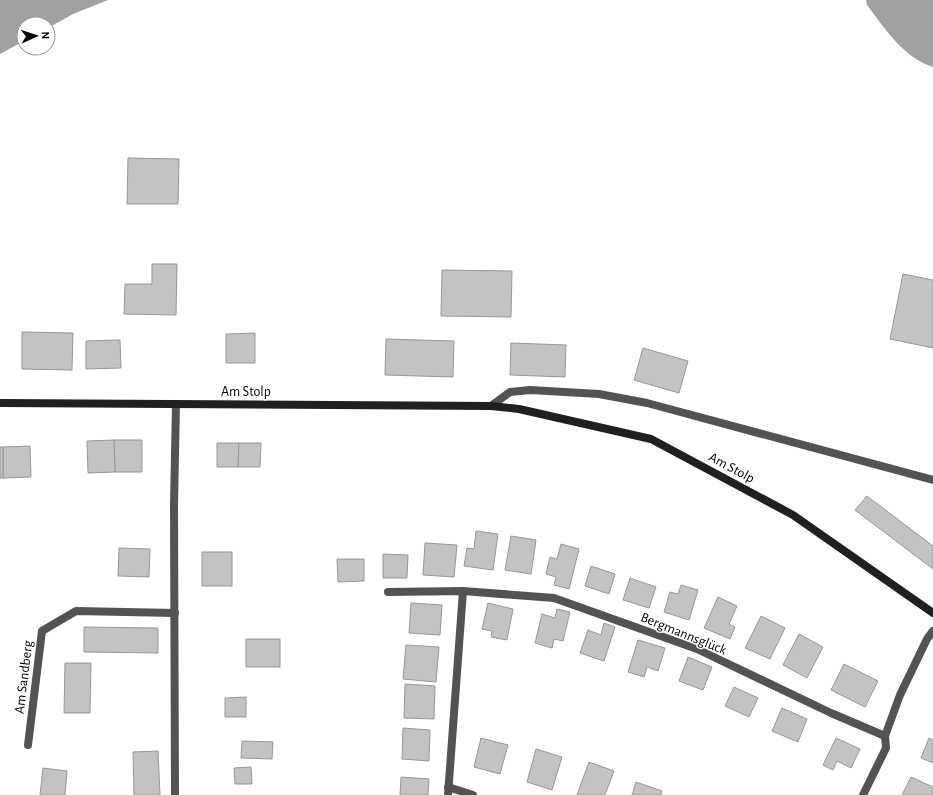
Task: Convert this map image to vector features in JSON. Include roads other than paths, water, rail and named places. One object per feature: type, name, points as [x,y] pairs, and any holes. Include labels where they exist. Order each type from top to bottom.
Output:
[{"type":"main road","name":"Am Stolp","points":[[0,403],[491,406],[519,409],[650,439],[793,515],[933,613]]},
{"type":"street","points":[[491,406],[510,392],[530,390],[599,394],[647,403],[933,480]]},
{"type":"street","points":[[175,795],[174,505],[176,404]]},
{"type":"street","points":[[463,591],[448,791],[473,795]]},
{"type":"street","name":"Bergmannsglück","points":[[388,592],[463,591],[554,598],[697,649],[832,713],[885,736]]},
{"type":"street","name":"Am Sandberg","points":[[28,745],[42,631],[76,611],[175,613]]},
{"type":"street","points":[[863,795],[886,748],[885,736],[900,694],[927,639],[933,631]]}]
